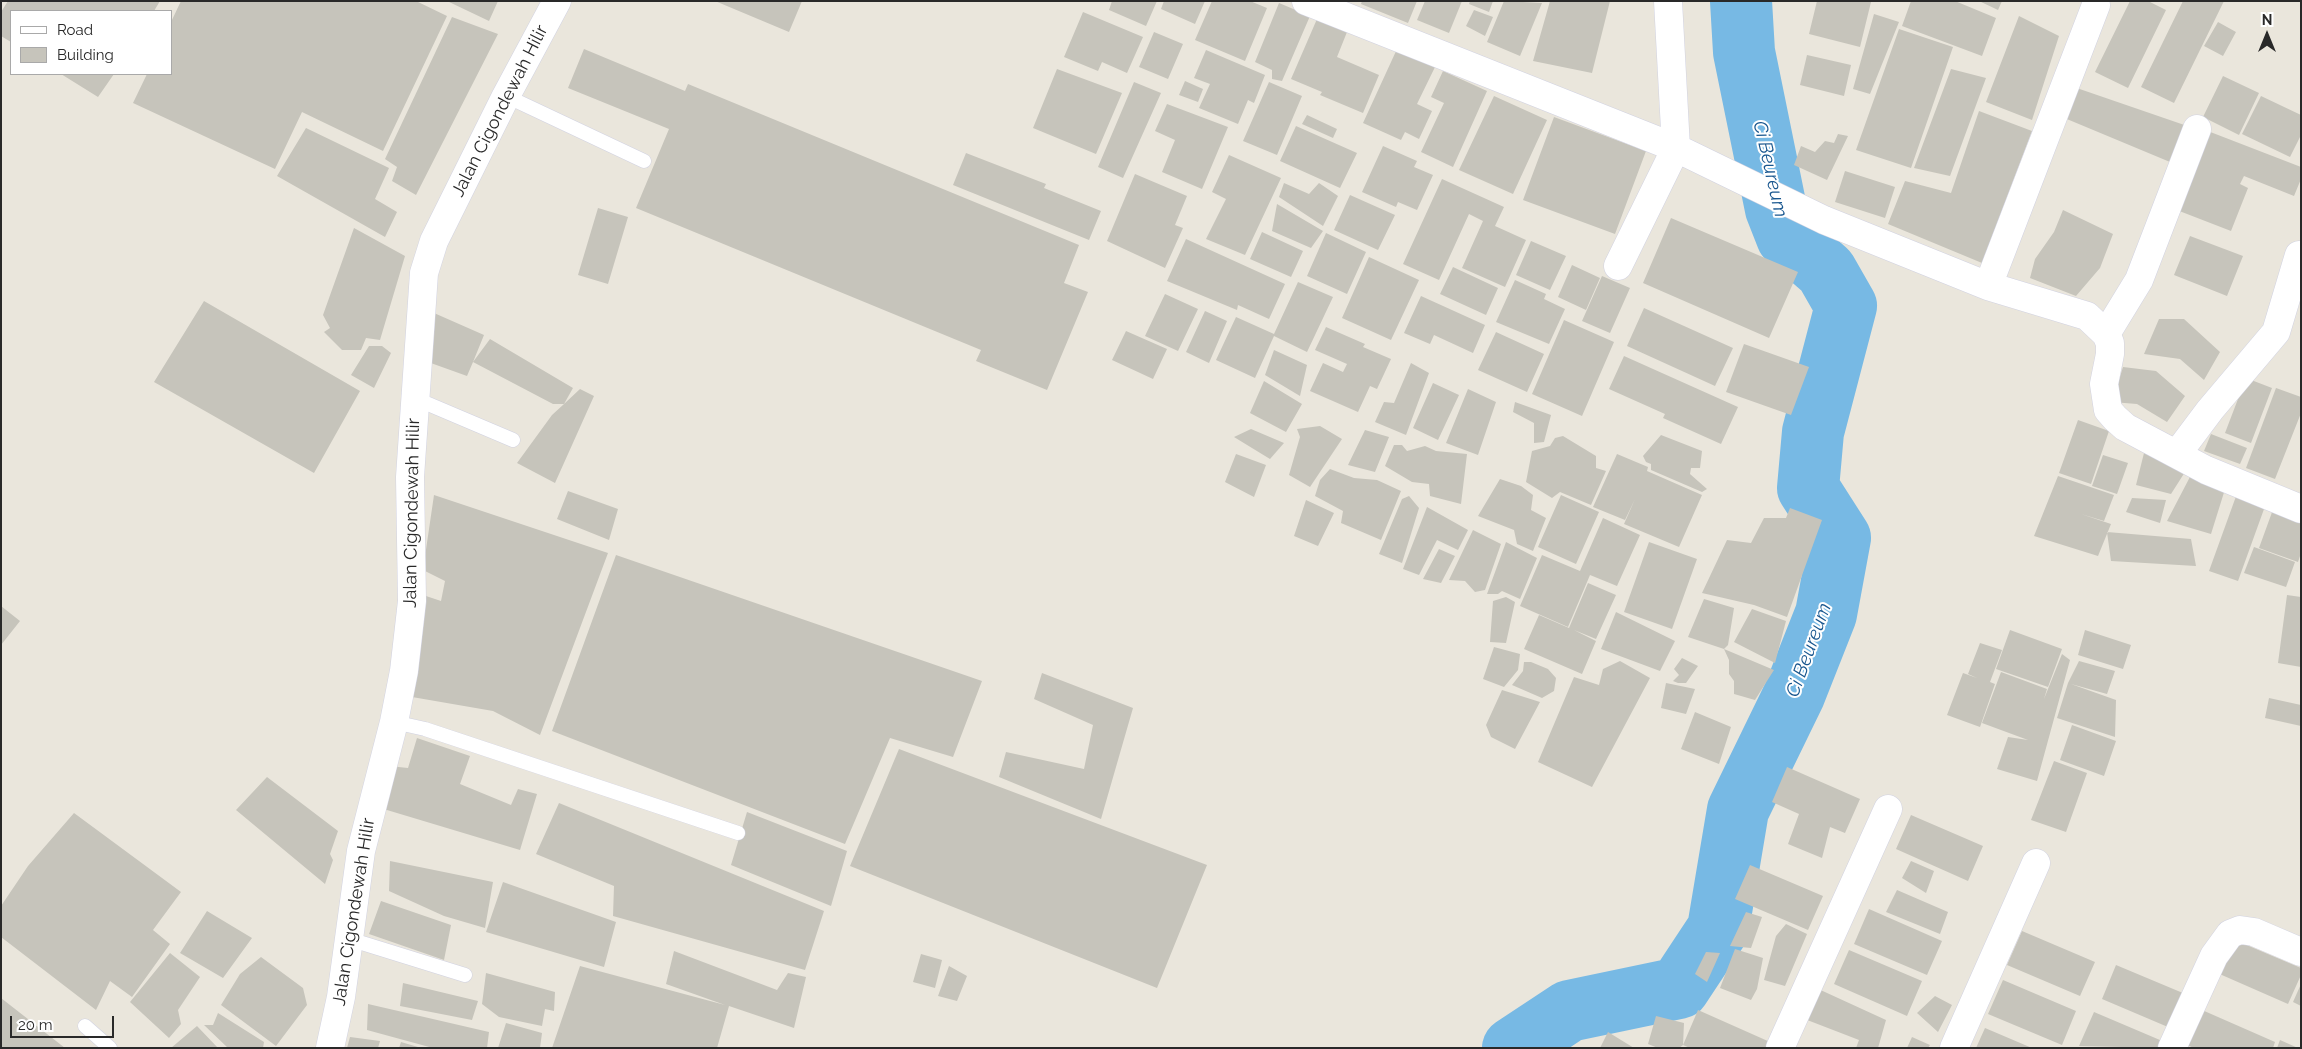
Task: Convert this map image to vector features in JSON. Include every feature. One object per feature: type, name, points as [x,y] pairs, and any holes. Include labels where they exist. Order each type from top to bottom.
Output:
[{"type":"street","name":"Jalan Cigondewah Hilir","points":[[330,1048],[341,997],[361,851],[394,722],[404,671],[412,600],[410,477],[424,274],[431,249],[506,96],[557,1]]},
{"type":"street","points":[[1306,1],[1676,148],[1755,185],[1783,202],[1824,220],[1988,286],[2087,316],[2106,334],[2110,354],[2104,384],[2108,410],[2125,427],[2206,470],[2301,509]]},
{"type":"street","points":[[1618,266],[1676,148],[1668,1]]},
{"type":"street","points":[[1988,286],[2096,5]]},
{"type":"street","points":[[2106,334],[2139,280],[2197,129]]},
{"type":"street","points":[[2177,454],[2210,410],[2276,332],[2299,255]]},
{"type":"street","points":[[1780,1048],[1888,809]]},
{"type":"street","points":[[1954,1048],[2036,863]]},
{"type":"street","points":[[2172,1048],[2214,956],[2230,934],[2240,930],[2254,932],[2301,952]]},
{"type":"lane","points":[[506,96],[644,161]]},
{"type":"lane","points":[[414,398],[513,440]]},
{"type":"lane","points":[[394,722],[425,729],[738,833]]},
{"type":"lane","points":[[349,939],[465,975]]},
{"type":"lane","points":[[85,1026],[110,1048]]},
{"type":"building","points":[[8,1],[160,1],[155,10],[10,10],[10,41],[1,36],[1,12]]},
{"type":"building","points":[[181,1],[416,1],[447,16],[383,151],[302,112],[275,169],[133,103],[147,75],[172,75],[172,20]]},
{"type":"building","points":[[447,1],[498,1],[489,21]]},
{"type":"building","points":[[715,1],[802,1],[789,32]]},
{"type":"building","points":[[1112,1],[1157,1],[1146,26],[1109,10]]},
{"type":"building","points":[[1164,1],[1205,1],[1195,24],[1161,9]]},
{"type":"building","points":[[1212,1],[1250,1],[1267,8],[1245,61],[1195,40]]},
{"type":"building","points":[[1362,1],[1417,1],[1408,23],[1361,4]]},
{"type":"building","points":[[1425,1],[1462,1],[1449,33],[1417,20]]},
{"type":"building","points":[[1470,1],[1493,1],[1489,12],[1469,4]]},
{"type":"building","points":[[1504,1],[1542,3],[1520,56],[1487,42]]},
{"type":"building","points":[[1550,1],[1610,1],[1592,73],[1533,61]]},
{"type":"building","points":[[1817,1],[1871,2],[1860,47],[1809,34]]},
{"type":"building","points":[[1911,1],[1955,1],[1996,18],[1982,56],[1902,26]]},
{"type":"building","points":[[1979,1],[2002,1],[1998,10]]},
{"type":"building","points":[[2130,1],[2148,1],[2166,10],[2128,88],[2095,72]]},
{"type":"building","points":[[2183,1],[2224,1],[2174,103],[2141,87]]},
{"type":"building","points":[[1279,3],[1310,16],[1282,81],[1272,79],[1272,70],[1255,62]]},
{"type":"building","points":[[1474,10],[1493,17],[1485,36],[1466,26]]},
{"type":"building","points":[[1083,12],[1143,37],[1127,73],[1102,62],[1098,71],[1064,57]]},
{"type":"building","points":[[1874,14],[1899,22],[1870,94],[1853,89]]},
{"type":"building","points":[[2019,16],[2059,36],[2032,120],[1986,102]]},
{"type":"building","points":[[452,17],[498,34],[416,195],[392,181],[397,167],[385,159]]},
{"type":"building","points":[[1317,19],[1347,32],[1337,57],[1379,75],[1363,113],[1320,95],[1322,92],[1291,79]]},
{"type":"building","points":[[2218,22],[2236,32],[2223,56],[2204,46]]},
{"type":"building","points":[[1899,29],[1953,47],[1911,168],[1856,150]]},
{"type":"building","points":[[1154,32],[1183,44],[1168,79],[1139,67]]},
{"type":"building","points":[[584,49],[685,91],[688,84],[1079,245],[1064,283],[1088,292],[1047,390],[976,361],[981,350],[636,208],[669,129],[568,88]]},
{"type":"building","points":[[1397,49],[1435,67],[1417,104],[1432,111],[1419,139],[1405,132],[1401,140],[1363,123]]},
{"type":"building","points":[[1206,50],[1265,75],[1254,103],[1248,100],[1238,124],[1199,108],[1210,84],[1194,78]]},
{"type":"building","points":[[1807,55],[1851,65],[1844,96],[1800,85]]},
{"type":"building","points":[[1057,69],[1122,93],[1096,154],[1033,128]]},
{"type":"building","points":[[1951,69],[1986,78],[1950,176],[1914,168]]},
{"type":"building","points":[[1443,71],[1487,91],[1453,167],[1421,152],[1444,103],[1431,97]]},
{"type":"building","points":[[63,75],[113,75],[98,97]]},
{"type":"building","points":[[2223,76],[2259,93],[2239,135],[2203,117]]},
{"type":"building","points":[[1185,81],[1203,89],[1198,102],[1179,95]]},
{"type":"building","points":[[1134,82],[1161,93],[1123,178],[1098,167]]},
{"type":"building","points":[[1269,82],[1302,96],[1277,155],[1243,141]]},
{"type":"building","points":[[2068,85],[2196,129],[2182,167],[2062,117]]},
{"type":"building","points":[[1494,96],[1547,120],[1513,194],[1459,170]]},
{"type":"building","points":[[2261,96],[2301,115],[2301,135],[2290,157],[2242,134]]},
{"type":"building","points":[[1167,104],[1228,127],[1202,189],[1162,172],[1175,140],[1155,131]]},
{"type":"building","points":[[1979,111],[2032,131],[1982,263],[1888,224],[1905,181],[1951,193]]},
{"type":"building","points":[[1307,115],[1337,129],[1333,138],[1302,124]]},
{"type":"building","points":[[1554,117],[1646,151],[1615,234],[1523,200]]},
{"type":"building","points":[[1296,126],[1357,153],[1340,188],[1280,161]]},
{"type":"building","points":[[306,128],[389,168],[375,199],[397,212],[385,237],[277,176]]},
{"type":"building","points":[[2200,128],[2301,167],[2301,179],[2294,196],[2244,176],[2240,184],[2248,188],[2231,231],[2169,207]]},
{"type":"building","points":[[1838,134],[1848,136],[1827,180],[1794,165],[1801,146],[1815,152],[1825,141],[1834,143]]},
{"type":"building","points":[[1383,146],[1417,161],[1414,167],[1433,175],[1417,210],[1398,202],[1396,207],[1362,192]]},
{"type":"building","points":[[966,153],[1046,184],[1044,188],[1101,211],[1089,240],[953,185]]},
{"type":"building","points":[[1229,155],[1281,178],[1245,255],[1206,239],[1226,199],[1212,192]]},
{"type":"building","points":[[1845,171],[1895,187],[1885,218],[1835,202]]},
{"type":"building","points":[[1135,174],[1187,196],[1175,225],[1183,228],[1165,268],[1107,241]]},
{"type":"building","points":[[1442,179],[1504,207],[1495,226],[1526,240],[1505,287],[1462,268],[1483,221],[1469,214],[1439,280],[1403,264]]},
{"type":"building","points":[[1284,183],[1309,194],[1319,183],[1338,196],[1323,226],[1279,197]]},
{"type":"building","points":[[1350,195],[1395,215],[1378,250],[1334,230]]},
{"type":"building","points":[[1277,204],[1323,231],[1311,248],[1272,231]]},
{"type":"building","points":[[598,208],[628,217],[608,284],[578,275]]},
{"type":"building","points":[[2063,210],[2113,234],[2100,268],[2076,296],[2030,278],[2035,259],[2054,232]]},
{"type":"building","points":[[1671,218],[1798,272],[1769,338],[1643,283]]},
{"type":"building","points":[[354,228],[405,256],[380,340],[366,338],[361,350],[342,350],[324,332],[330,328],[323,315]]},
{"type":"building","points":[[1262,232],[1303,251],[1291,277],[1250,259]]},
{"type":"building","points":[[1326,233],[1366,252],[1347,294],[1307,276]]},
{"type":"building","points":[[2190,236],[2243,256],[2227,296],[2174,275]]},
{"type":"building","points":[[1186,239],[1285,284],[1269,319],[1238,305],[1237,310],[1167,281]]},
{"type":"building","points":[[1531,241],[1566,256],[1550,290],[1516,275]]},
{"type":"building","points":[[1369,257],[1419,280],[1391,340],[1342,318]]},
{"type":"building","points":[[1572,265],[1600,278],[1586,310],[1558,297]]},
{"type":"building","points":[[1453,267],[1498,288],[1486,315],[1440,294]]},
{"type":"building","points":[[1602,276],[1630,288],[1610,333],[1582,321]]},
{"type":"building","points":[[1515,280],[1546,294],[1544,299],[1565,309],[1549,344],[1496,322]]},
{"type":"building","points":[[1298,282],[1333,297],[1307,352],[1274,336],[1255,378],[1216,360],[1236,317],[1274,334]]},
{"type":"building","points":[[1165,294],[1198,309],[1178,351],[1145,336]]},
{"type":"building","points":[[1421,296],[1485,325],[1473,353],[1434,335],[1430,344],[1404,333]]},
{"type":"building","points":[[204,301],[360,391],[314,473],[154,382]]},
{"type":"building","points":[[1644,308],[1733,348],[1715,386],[1627,346]]},
{"type":"building","points":[[1205,311],[1227,321],[1209,363],[1186,352]]},
{"type":"building","points":[[434,313],[484,335],[467,376],[428,362]]},
{"type":"building","points":[[2159,319],[2184,319],[2220,352],[2204,380],[2180,359],[2144,354]]},
{"type":"building","points":[[1564,320],[1614,342],[1582,416],[1532,394]]},
{"type":"building","points":[[1326,327],[1365,344],[1363,347],[1391,359],[1377,389],[1370,386],[1358,412],[1310,391],[1323,363],[1343,372],[1347,364],[1315,350]]},
{"type":"building","points":[[1126,331],[1167,349],[1153,379],[1112,360]]},
{"type":"building","points":[[1496,332],[1544,354],[1527,392],[1478,370]]},
{"type":"building","points":[[490,339],[573,388],[564,404],[553,404],[473,362]]},
{"type":"building","points":[[1744,344],[1809,367],[1791,415],[1726,392]]},
{"type":"building","points":[[369,346],[382,346],[391,353],[374,388],[351,375]]},
{"type":"building","points":[[1274,350],[1307,365],[1300,396],[1265,375]]},
{"type":"building","points":[[1624,356],[1738,407],[1721,444],[1663,418],[1665,414],[1609,389]]},
{"type":"building","points":[[1411,363],[1429,373],[1406,435],[1375,422],[1384,402],[1394,403]]},
{"type":"building","points":[[2123,367],[2156,371],[2185,396],[2167,422],[2137,404],[2112,402]]},
{"type":"building","points":[[2246,378],[2272,388],[2251,443],[2225,433]]},
{"type":"building","points":[[1264,381],[1302,404],[1286,432],[1250,413]]},
{"type":"building","points":[[1433,383],[1459,395],[1438,440],[1413,428]]},
{"type":"building","points":[[2276,388],[2301,397],[2301,413],[2275,479],[2246,468]]},
{"type":"building","points":[[580,389],[594,396],[555,483],[517,463],[552,415]]},
{"type":"building","points":[[1468,389],[1496,402],[1478,455],[1446,443]]},
{"type":"building","points":[[1515,402],[1551,415],[1544,442],[1534,443],[1534,423],[1513,412]]},
{"type":"building","points":[[2078,420],[2109,431],[2091,484],[2059,473]]},
{"type":"building","points":[[1320,426],[1342,439],[1310,487],[1289,475],[1300,437],[1297,429]]},
{"type":"building","points":[[1251,429],[1284,443],[1270,459],[1234,437]]},
{"type":"building","points":[[1365,430],[1389,437],[1375,472],[1348,465]]},
{"type":"building","points":[[2211,434],[2247,448],[2240,464],[2204,451]]},
{"type":"building","points":[[1661,435],[1702,451],[1700,468],[1691,468],[1690,474],[1707,489],[1702,492],[1651,470],[1651,464],[1646,462],[1643,456]]},
{"type":"building","points":[[1563,436],[1596,456],[1596,468],[1606,471],[1591,505],[1560,492],[1552,498],[1526,482],[1532,451],[1550,446],[1555,438]]},
{"type":"building","points":[[1394,445],[1402,445],[1407,451],[1425,446],[1436,451],[1467,454],[1461,504],[1430,496],[1429,484],[1412,482],[1385,466]]},
{"type":"building","points":[[2146,445],[2185,472],[2171,494],[2136,485]]},
{"type":"building","points":[[1236,454],[1266,465],[1254,497],[1225,482]]},
{"type":"building","points":[[1617,454],[1648,467],[1647,471],[1702,495],[1679,547],[1624,524],[1635,499],[1625,520],[1593,507]]},
{"type":"building","points":[[2103,455],[2128,463],[2117,494],[2092,486]]},
{"type":"building","points":[[1330,469],[1354,478],[1377,480],[1401,491],[1381,540],[1341,523],[1343,511],[1315,496],[1320,480]]},
{"type":"building","points":[[2192,473],[2226,486],[2211,534],[2167,521]]},
{"type":"building","points":[[2058,476],[2114,495],[2104,521],[2081,514],[2111,524],[2098,556],[2034,536]]},
{"type":"building","points":[[1500,479],[1521,486],[1533,495],[1531,510],[1546,518],[1533,551],[1517,544],[1514,530],[1478,516]]},
{"type":"building","points":[[2239,488],[2268,498],[2238,581],[2209,571]]},
{"type":"building","points":[[568,491],[618,509],[609,540],[557,519]]},
{"type":"building","points":[[434,495],[608,553],[540,735],[493,711],[412,697],[423,595],[441,601],[445,581],[423,570]]},
{"type":"building","points":[[1561,495],[1599,512],[1576,564],[1538,547]]},
{"type":"building","points":[[1409,496],[1419,508],[1402,563],[1379,554],[1402,499]]},
{"type":"building","points":[[2132,498],[2166,500],[2160,523],[2126,512]]},
{"type":"building","points":[[1306,500],[1334,513],[1318,546],[1294,536]]},
{"type":"building","points":[[2275,504],[2301,514],[2301,553],[2298,562],[2259,548]]},
{"type":"building","points":[[1427,507],[1468,530],[1458,550],[1437,540],[1419,575],[1403,569]]},
{"type":"building","points":[[1790,508],[1822,520],[1787,617],[1754,605],[1702,593],[1727,540],[1751,543],[1764,518],[1786,518]]},
{"type":"building","points":[[1603,518],[1640,535],[1617,586],[1590,575],[1568,627],[1520,606],[1542,555],[1580,571]]},
{"type":"building","points":[[1473,530],[1501,544],[1485,590],[1475,592],[1465,581],[1449,580]]},
{"type":"building","points":[[2107,532],[2191,539],[2196,566],[2111,561]]},
{"type":"building","points":[[1506,542],[1537,558],[1520,599],[1502,591],[1498,594],[1487,594]]},
{"type":"building","points":[[1649,542],[1697,559],[1672,629],[1624,612]]},
{"type":"building","points":[[2254,547],[2295,562],[2286,587],[2244,573]]},
{"type":"building","points":[[1439,549],[1455,556],[1441,583],[1423,579]]},
{"type":"building","points":[[616,555],[982,681],[953,757],[890,738],[845,844],[552,731]]},
{"type":"building","points":[[1588,583],[1616,595],[1596,639],[1574,630],[1596,641],[1582,674],[1524,649],[1539,615],[1569,628]]},
{"type":"building","points":[[2287,595],[2301,597],[2301,667],[2278,663]]},
{"type":"building","points":[[1506,597],[1515,602],[1506,643],[1490,642],[1493,601]]},
{"type":"building","points":[[1704,599],[1734,608],[1728,645],[1724,649],[1688,637]]},
{"type":"building","points":[[1,606],[20,621],[1,645]]},
{"type":"building","points":[[1752,609],[1786,621],[1775,663],[1734,642]]},
{"type":"building","points":[[1616,612],[1675,641],[1660,671],[1601,649]]},
{"type":"building","points":[[2010,630],[2062,649],[2048,687],[1996,669]]},
{"type":"building","points":[[2085,630],[2131,645],[2123,669],[2078,655]]},
{"type":"building","points":[[1980,643],[2002,650],[1990,682],[1995,684],[1980,727],[1947,715],[1963,673],[1977,678],[1968,674]]},
{"type":"building","points":[[1494,647],[1520,654],[1518,670],[1504,687],[1483,679]]},
{"type":"building","points":[[1724,649],[1774,670],[1755,700],[1734,694],[1734,681],[1729,674],[1729,660]]},
{"type":"building","points":[[2062,654],[2070,660],[2037,781],[1997,769],[2008,737],[2028,740],[1982,723],[2001,672],[2047,689],[2044,699]]},
{"type":"building","points":[[1682,658],[1698,666],[1686,683],[1678,683],[1673,681],[1679,675],[1674,669]]},
{"type":"building","points":[[1620,661],[1650,678],[1592,787],[1538,762],[1574,677],[1599,685],[1603,669]]},
{"type":"building","points":[[2079,661],[2115,671],[2107,694],[2071,684],[2116,700],[2115,737],[2057,718],[2068,683]]},
{"type":"building","points":[[1524,662],[1531,662],[1548,669],[1556,678],[1554,691],[1542,698],[1512,685],[1523,671]]},
{"type":"building","points":[[1042,673],[1133,708],[1101,819],[999,777],[1006,752],[1084,769],[1093,725],[1034,699]]},
{"type":"building","points":[[1666,683],[1695,689],[1686,714],[1661,708]]},
{"type":"building","points":[[1502,690],[1540,702],[1515,749],[1491,737],[1486,725]]},
{"type":"building","points":[[2269,698],[2301,705],[2301,726],[2265,718]]},
{"type":"building","points":[[1695,712],[1731,727],[1719,764],[1681,749]]},
{"type":"building","points":[[2072,725],[2116,741],[2104,776],[2060,760]]},
{"type":"building","points":[[417,738],[470,756],[460,784],[511,805],[518,789],[537,794],[520,850],[377,807],[389,766],[408,768]]},
{"type":"building","points":[[899,749],[1207,865],[1157,988],[850,866]]},
{"type":"building","points":[[2054,761],[2087,773],[2066,832],[2031,820]]},
{"type":"building","points":[[1787,767],[1860,799],[1845,833],[1830,827],[1822,858],[1788,844],[1799,814],[1772,802]]},
{"type":"building","points":[[267,777],[338,831],[330,854],[333,860],[325,884],[236,810]]},
{"type":"building","points":[[559,803],[824,911],[805,970],[613,916],[614,886],[536,854]]},
{"type":"building","points":[[747,812],[847,851],[831,906],[731,865]]},
{"type":"building","points":[[74,813],[181,892],[153,930],[170,944],[132,997],[110,981],[96,1010],[1,937],[1,906],[28,866]]},
{"type":"building","points":[[1911,815],[1983,846],[1968,881],[1896,849]]},
{"type":"building","points":[[390,861],[493,882],[485,928],[444,916],[389,891]]},
{"type":"building","points":[[1911,861],[1934,871],[1926,893],[1902,878]]},
{"type":"building","points":[[1750,865],[1823,896],[1808,930],[1735,899]]},
{"type":"building","points":[[503,882],[616,922],[604,967],[486,932]]},
{"type":"building","points":[[1897,890],[1948,912],[1940,934],[1886,912]]},
{"type":"building","points":[[381,901],[451,925],[444,960],[369,934]]},
{"type":"building","points":[[1869,909],[1942,941],[1927,975],[1854,944]]},
{"type":"building","points":[[207,911],[252,938],[223,978],[180,953]]},
{"type":"building","points":[[1746,912],[1762,917],[1751,948],[1730,946]]},
{"type":"building","points":[[1786,924],[1807,934],[1785,986],[1764,980],[1776,936]]},
{"type":"building","points":[[2022,931],[2095,962],[2080,996],[2007,965]]},
{"type":"building","points":[[2230,938],[2301,968],[2301,975],[2288,1004],[2215,972]]},
{"type":"building","points":[[1735,949],[1763,958],[1757,989],[1751,1000],[1720,988]]},
{"type":"building","points":[[1849,950],[1922,981],[1907,1016],[1834,984]]},
{"type":"building","points":[[674,951],[777,990],[788,973],[806,977],[794,1028],[729,1006],[717,1048],[552,1048],[580,966],[725,1005],[666,984]]},
{"type":"building","points":[[1706,952],[1720,953],[1707,982],[1695,974]]},
{"type":"building","points":[[170,953],[200,977],[178,1010],[181,1024],[169,1038],[130,1002]]},
{"type":"building","points":[[921,954],[942,960],[935,988],[913,982]]},
{"type":"building","points":[[261,957],[303,988],[307,1005],[276,1046],[221,1005],[240,974]]},
{"type":"building","points":[[2116,965],[2190,996],[2175,1030],[2102,999]]},
{"type":"building","points":[[949,966],[967,976],[957,1001],[938,996]]},
{"type":"building","points":[[486,973],[555,992],[554,1011],[545,1009],[542,1026],[499,1017],[482,1004]]},
{"type":"building","points":[[2003,980],[2076,1011],[2062,1045],[1988,1014]]},
{"type":"building","points":[[403,983],[478,1001],[472,1020],[400,1006]]},
{"type":"building","points":[[2301,984],[2301,1006],[2293,1002]]},
{"type":"building","points":[[1814,987],[1886,1020],[1878,1048],[1856,1048],[1859,1040],[1802,1018]]},
{"type":"building","points":[[1935,996],[1952,1005],[1938,1032],[1917,1013]]},
{"type":"building","points":[[1,998],[65,1048],[1,1048]]},
{"type":"building","points":[[368,1004],[489,1032],[487,1048],[433,1048],[367,1030]]},
{"type":"building","points":[[1698,1010],[1770,1042],[1768,1048],[1690,1048],[1683,1045]]},
{"type":"building","points":[[2202,1010],[2275,1042],[2273,1048],[2194,1048],[2187,1045]]},
{"type":"building","points":[[2094,1012],[2167,1043],[2165,1048],[2079,1046]]},
{"type":"building","points":[[218,1013],[264,1042],[263,1048],[228,1048],[204,1025],[213,1025]]},
{"type":"building","points":[[1656,1016],[1684,1023],[1683,1045],[1679,1048],[1658,1048],[1648,1044]]},
{"type":"building","points":[[506,1023],[542,1033],[540,1048],[498,1048]]},
{"type":"building","points":[[197,1026],[218,1048],[171,1048]]},
{"type":"building","points":[[1985,1028],[2032,1048],[1976,1048]]},
{"type":"building","points":[[1608,1032],[1634,1048],[1600,1048]]},
{"type":"building","points":[[350,1037],[380,1041],[378,1048],[347,1048]]},
{"type":"building","points":[[1912,1037],[1930,1045],[1928,1048],[1907,1048]]},
{"type":"building","points":[[2280,1040],[2298,1048],[2277,1048]]},
{"type":"building","points":[[401,1042],[418,1047],[418,1048],[399,1048]]},
{"type":"waterway","name":"Ci Beureum","points":[[1513,1048],[1569,1011],[1679,988],[1718,929],[1738,810],[1794,695],[1826,614],[1840,538],[1808,488],[1813,432],[1846,306],[1826,271],[1787,237],[1776,209],[1744,52],[1741,1]]}]
